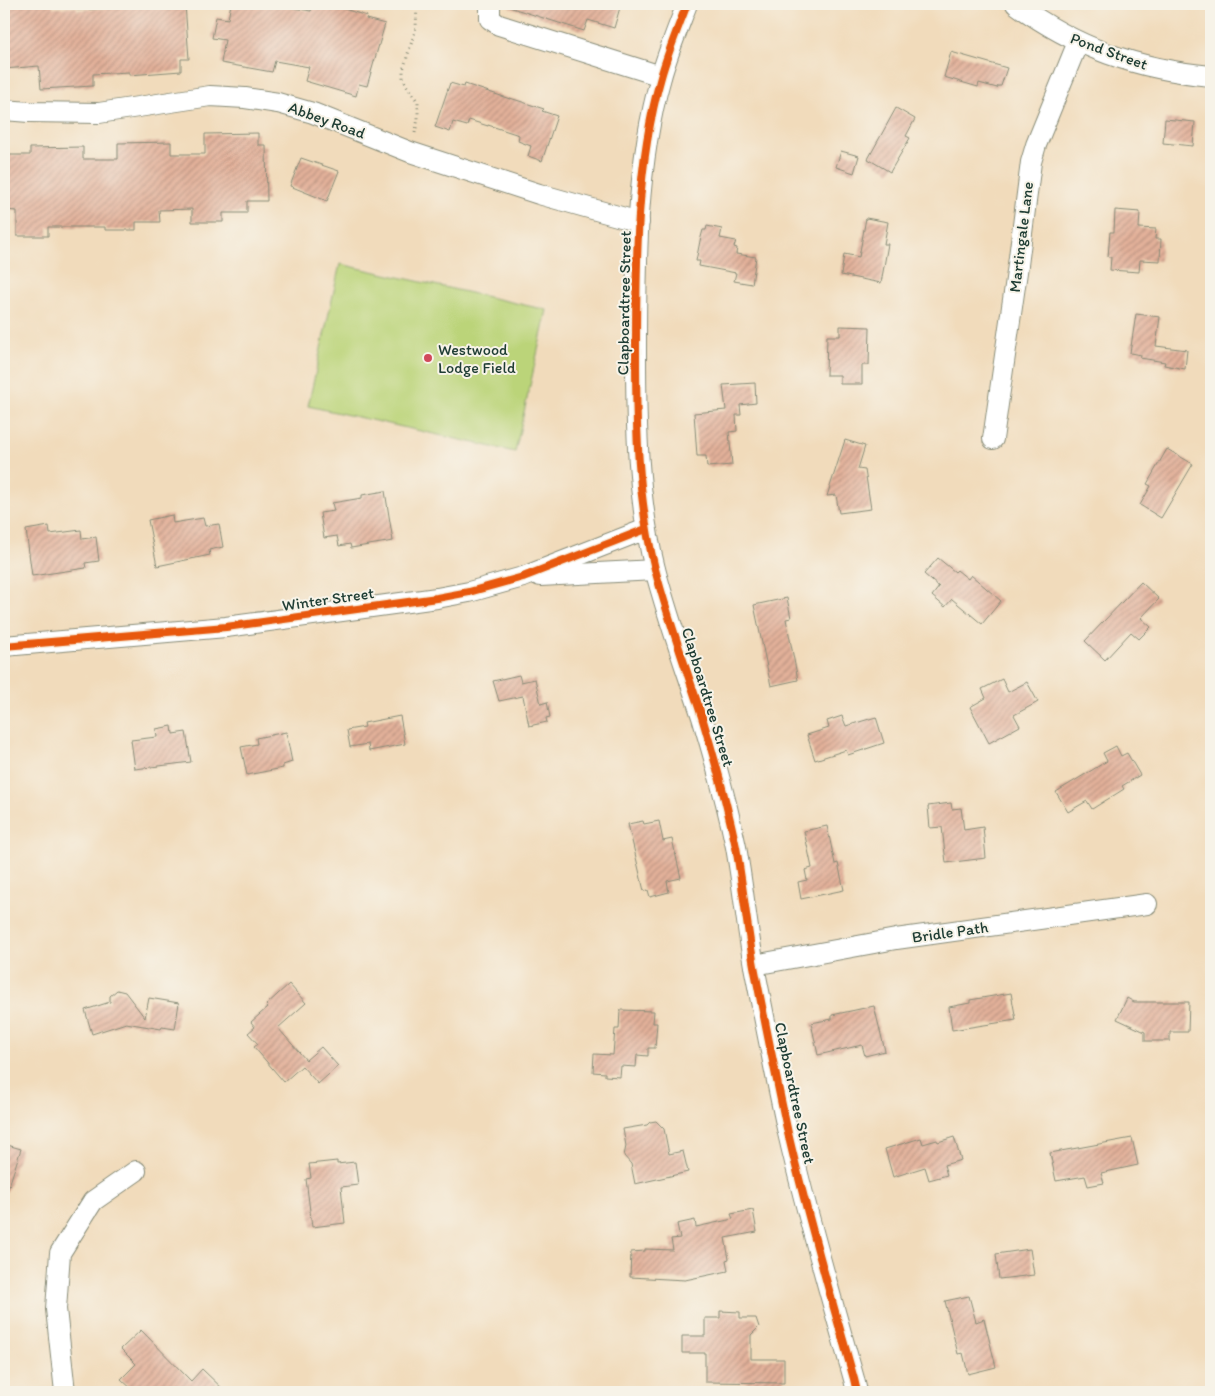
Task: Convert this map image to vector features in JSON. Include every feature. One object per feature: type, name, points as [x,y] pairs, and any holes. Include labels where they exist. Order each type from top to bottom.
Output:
[{"type":"street","points":[[490,4],[490,18],[499,25],[661,76]]},
{"type":"street","name":"Clapboardtree Street","points":[[688,4],[661,76],[655,102],[644,164],[639,222],[636,296],[636,432],[646,529],[655,570],[676,642],[716,766],[736,848],[754,965],[788,1132],[818,1253],[857,1392]]},
{"type":"street","name":"Pond Street","points":[[1016,4],[1054,30],[1109,55],[1149,67],[1184,74],[1211,76]]},
{"type":"street","name":"Martingale Lane","points":[[993,439],[1031,162],[1036,145],[1078,42]]},
{"type":"street","name":"Abbey Road","points":[[4,110],[99,113],[210,96],[245,98],[278,103],[313,113],[410,152],[539,194],[639,222]]},
{"type":"street","name":"Winter Street","points":[[4,646],[226,627],[469,592],[523,577],[646,529]]},
{"type":"street","name":"Winter Street","points":[[523,577],[655,570]]},
{"type":"street","name":"Bridle Path","points":[[754,965],[896,939],[1148,904]]},
{"type":"street","points":[[65,1392],[56,1309],[60,1253],[93,1201],[136,1171]]},
{"type":"path","points":[[410,152],[420,110],[418,102],[406,86],[403,70],[416,28],[417,4]]},
{"type":"green space","name":"Westwood Lodge Field","points":[[340,264],[547,310],[515,452],[308,406]]},
{"type":"building","points":[[4,4],[53,4],[53,8],[77,7],[77,10],[111,8],[111,4],[185,4],[189,59],[181,59],[181,71],[129,75],[129,72],[93,74],[93,86],[41,89],[39,66],[4,69]]},
{"type":"building","points":[[231,4],[272,4],[311,11],[313,4],[345,4],[344,9],[367,16],[366,19],[385,24],[367,86],[359,84],[356,96],[305,81],[309,67],[275,61],[272,72],[221,63],[225,40],[212,38],[216,17],[228,19]]},
{"type":"building","points":[[510,4],[621,4],[614,28],[588,20],[584,31],[509,7]]},
{"type":"building","points":[[951,52],[1007,68],[1001,86],[997,88],[979,83],[978,87],[944,77]]},
{"type":"building","points":[[450,83],[464,87],[465,84],[544,109],[542,111],[557,116],[542,161],[528,156],[531,146],[518,141],[519,135],[488,125],[469,120],[467,126],[453,122],[450,132],[435,127]]},
{"type":"building","points":[[896,108],[915,119],[906,136],[910,138],[890,172],[868,159]]},
{"type":"building","points":[[1165,119],[1195,122],[1193,146],[1163,143]]},
{"type":"building","points":[[258,133],[258,145],[266,145],[267,201],[247,201],[247,213],[223,213],[223,222],[192,222],[192,209],[159,210],[160,222],[136,222],[136,230],[105,230],[105,227],[48,227],[48,236],[17,236],[17,211],[4,210],[4,155],[30,155],[30,148],[83,147],[83,159],[118,159],[118,143],[171,142],[171,154],[205,154],[205,134]]},
{"type":"building","points":[[841,151],[859,156],[854,173],[836,167]]},
{"type":"building","points":[[301,158],[339,171],[327,201],[290,186]]},
{"type":"building","points":[[1115,210],[1140,212],[1139,228],[1156,229],[1155,239],[1161,239],[1160,261],[1140,260],[1139,272],[1110,270],[1111,257],[1108,257],[1110,232],[1114,232]]},
{"type":"building","points":[[866,218],[888,222],[884,244],[888,244],[881,283],[841,275],[844,254],[859,257]]},
{"type":"building","points":[[707,226],[722,229],[720,238],[736,241],[734,247],[737,248],[736,254],[756,257],[752,284],[734,281],[736,273],[699,266],[700,261],[696,261],[700,241],[703,230],[706,230]]},
{"type":"building","points":[[1136,314],[1160,317],[1156,346],[1187,350],[1185,369],[1164,365],[1165,362],[1140,358],[1141,355],[1130,353]]},
{"type":"building","points":[[840,326],[870,327],[869,365],[862,365],[862,384],[840,384],[840,375],[826,375],[827,336],[840,336]]},
{"type":"building","points":[[755,383],[756,403],[740,405],[741,415],[736,415],[737,431],[729,432],[732,465],[707,467],[706,456],[697,456],[694,413],[726,410],[723,385]]},
{"type":"building","points":[[845,440],[865,446],[858,469],[865,470],[871,509],[839,513],[836,495],[827,496]]},
{"type":"building","points":[[1167,449],[1193,464],[1161,518],[1140,505],[1151,486],[1147,484]]},
{"type":"building","points":[[385,491],[393,541],[351,548],[350,544],[339,546],[337,536],[324,538],[320,513],[334,511],[332,503],[362,498],[362,495]]},
{"type":"building","points":[[172,515],[173,523],[203,518],[205,526],[219,524],[223,547],[209,550],[210,555],[157,566],[148,520]]},
{"type":"building","points":[[49,526],[50,534],[81,530],[82,539],[96,537],[99,561],[85,563],[86,568],[32,576],[26,530]]},
{"type":"building","points":[[938,558],[955,572],[957,570],[968,579],[971,575],[1001,601],[982,624],[952,599],[945,607],[932,596],[939,587],[924,574]]},
{"type":"building","points":[[1141,582],[1159,599],[1141,618],[1151,627],[1139,639],[1131,632],[1105,660],[1085,641]]},
{"type":"building","points":[[787,598],[791,618],[786,619],[798,680],[771,686],[754,605]]},
{"type":"building","points":[[519,675],[521,682],[535,679],[541,704],[547,702],[550,717],[546,718],[547,722],[529,726],[523,696],[499,701],[493,681]]},
{"type":"building","points":[[1002,679],[1008,692],[1027,682],[1038,702],[1014,715],[1020,726],[989,743],[970,707],[986,698],[982,689]]},
{"type":"building","points":[[400,716],[405,744],[369,751],[368,744],[350,747],[347,730],[365,727],[364,723]]},
{"type":"building","points":[[842,716],[846,726],[876,717],[884,743],[848,755],[846,750],[815,760],[807,735],[829,728],[827,721]]},
{"type":"building","points":[[172,726],[173,734],[186,732],[191,762],[135,769],[131,740],[157,737],[156,729]]},
{"type":"building","points":[[286,732],[292,762],[283,765],[283,768],[247,775],[241,747],[257,744],[256,738]]},
{"type":"building","points":[[1116,746],[1121,756],[1127,753],[1140,775],[1122,786],[1124,789],[1092,809],[1087,801],[1068,812],[1056,792],[1107,761],[1103,753]]},
{"type":"building","points":[[951,803],[952,809],[961,808],[964,830],[983,827],[986,858],[946,863],[942,827],[930,828],[928,806]]},
{"type":"building","points":[[643,821],[644,824],[659,821],[663,841],[672,839],[681,878],[667,881],[669,892],[650,897],[648,890],[644,891],[628,824]]},
{"type":"building","points":[[827,826],[835,864],[838,863],[844,890],[801,899],[798,882],[807,880],[805,870],[812,868],[804,831]]},
{"type":"building","points":[[289,984],[306,1003],[278,1028],[306,1060],[321,1047],[338,1066],[318,1084],[302,1066],[284,1082],[254,1047],[258,1044],[248,1033],[255,1027],[251,1022]]},
{"type":"building","points":[[117,990],[125,992],[145,1018],[149,998],[179,1003],[175,1029],[162,1027],[161,1029],[126,1023],[92,1034],[85,1010],[110,1002],[110,996]]},
{"type":"building","points":[[1011,993],[1016,1020],[952,1030],[949,1007],[970,1003],[970,1000]]},
{"type":"building","points":[[1127,998],[1134,1002],[1189,1002],[1188,1032],[1170,1032],[1170,1041],[1145,1041],[1145,1032],[1117,1019]]},
{"type":"building","points":[[874,1006],[885,1051],[865,1056],[862,1045],[818,1055],[811,1023],[832,1019],[832,1015]]},
{"type":"building","points":[[620,1010],[654,1011],[653,1023],[657,1023],[655,1048],[648,1048],[648,1056],[637,1055],[636,1067],[621,1066],[620,1077],[605,1076],[605,1073],[593,1072],[594,1054],[613,1055],[615,1029],[619,1029]]},
{"type":"building","points":[[656,1121],[664,1129],[669,1154],[683,1151],[688,1172],[635,1184],[631,1164],[624,1156],[626,1146],[623,1129],[647,1125],[650,1122]]},
{"type":"building","points":[[954,1137],[961,1160],[944,1165],[947,1175],[929,1180],[925,1167],[893,1177],[885,1149],[921,1138],[923,1144]]},
{"type":"building","points":[[1132,1138],[1138,1165],[1101,1173],[1104,1183],[1088,1186],[1085,1176],[1056,1181],[1050,1153]]},
{"type":"building","points":[[4,1144],[21,1149],[7,1192],[4,1192]]},
{"type":"building","points":[[337,1161],[337,1164],[355,1162],[358,1185],[341,1187],[345,1223],[312,1227],[306,1179],[311,1178],[309,1164]]},
{"type":"building","points":[[753,1210],[757,1232],[725,1238],[729,1259],[726,1260],[728,1271],[685,1280],[630,1277],[631,1252],[645,1251],[645,1249],[673,1250],[671,1239],[680,1238],[677,1224],[695,1220],[696,1227],[733,1219],[731,1214]]},
{"type":"building","points":[[1030,1249],[1034,1275],[999,1279],[996,1254]]},
{"type":"building","points":[[969,1296],[976,1322],[984,1319],[996,1367],[968,1374],[963,1353],[958,1354],[945,1301]]},
{"type":"building","points":[[720,1311],[740,1312],[740,1318],[756,1318],[759,1327],[751,1335],[751,1359],[784,1359],[784,1383],[705,1382],[705,1353],[682,1353],[682,1336],[705,1336],[705,1318],[720,1318]]},
{"type":"building","points":[[141,1330],[191,1381],[202,1369],[226,1392],[135,1392],[121,1379],[136,1364],[121,1349]]},
{"type":"cycle path","points":[[687,4],[661,77],[653,110],[642,178],[639,213],[636,406],[644,515],[655,569],[671,625],[702,717],[729,815],[736,847],[754,966],[788,1133],[811,1226],[857,1392]]},
{"type":"cycle path","points":[[4,646],[226,627],[437,598],[469,592],[523,577],[646,529]]},
{"type":"place","name":"Westwood Lodge Field","points":[[428,358]]}]
